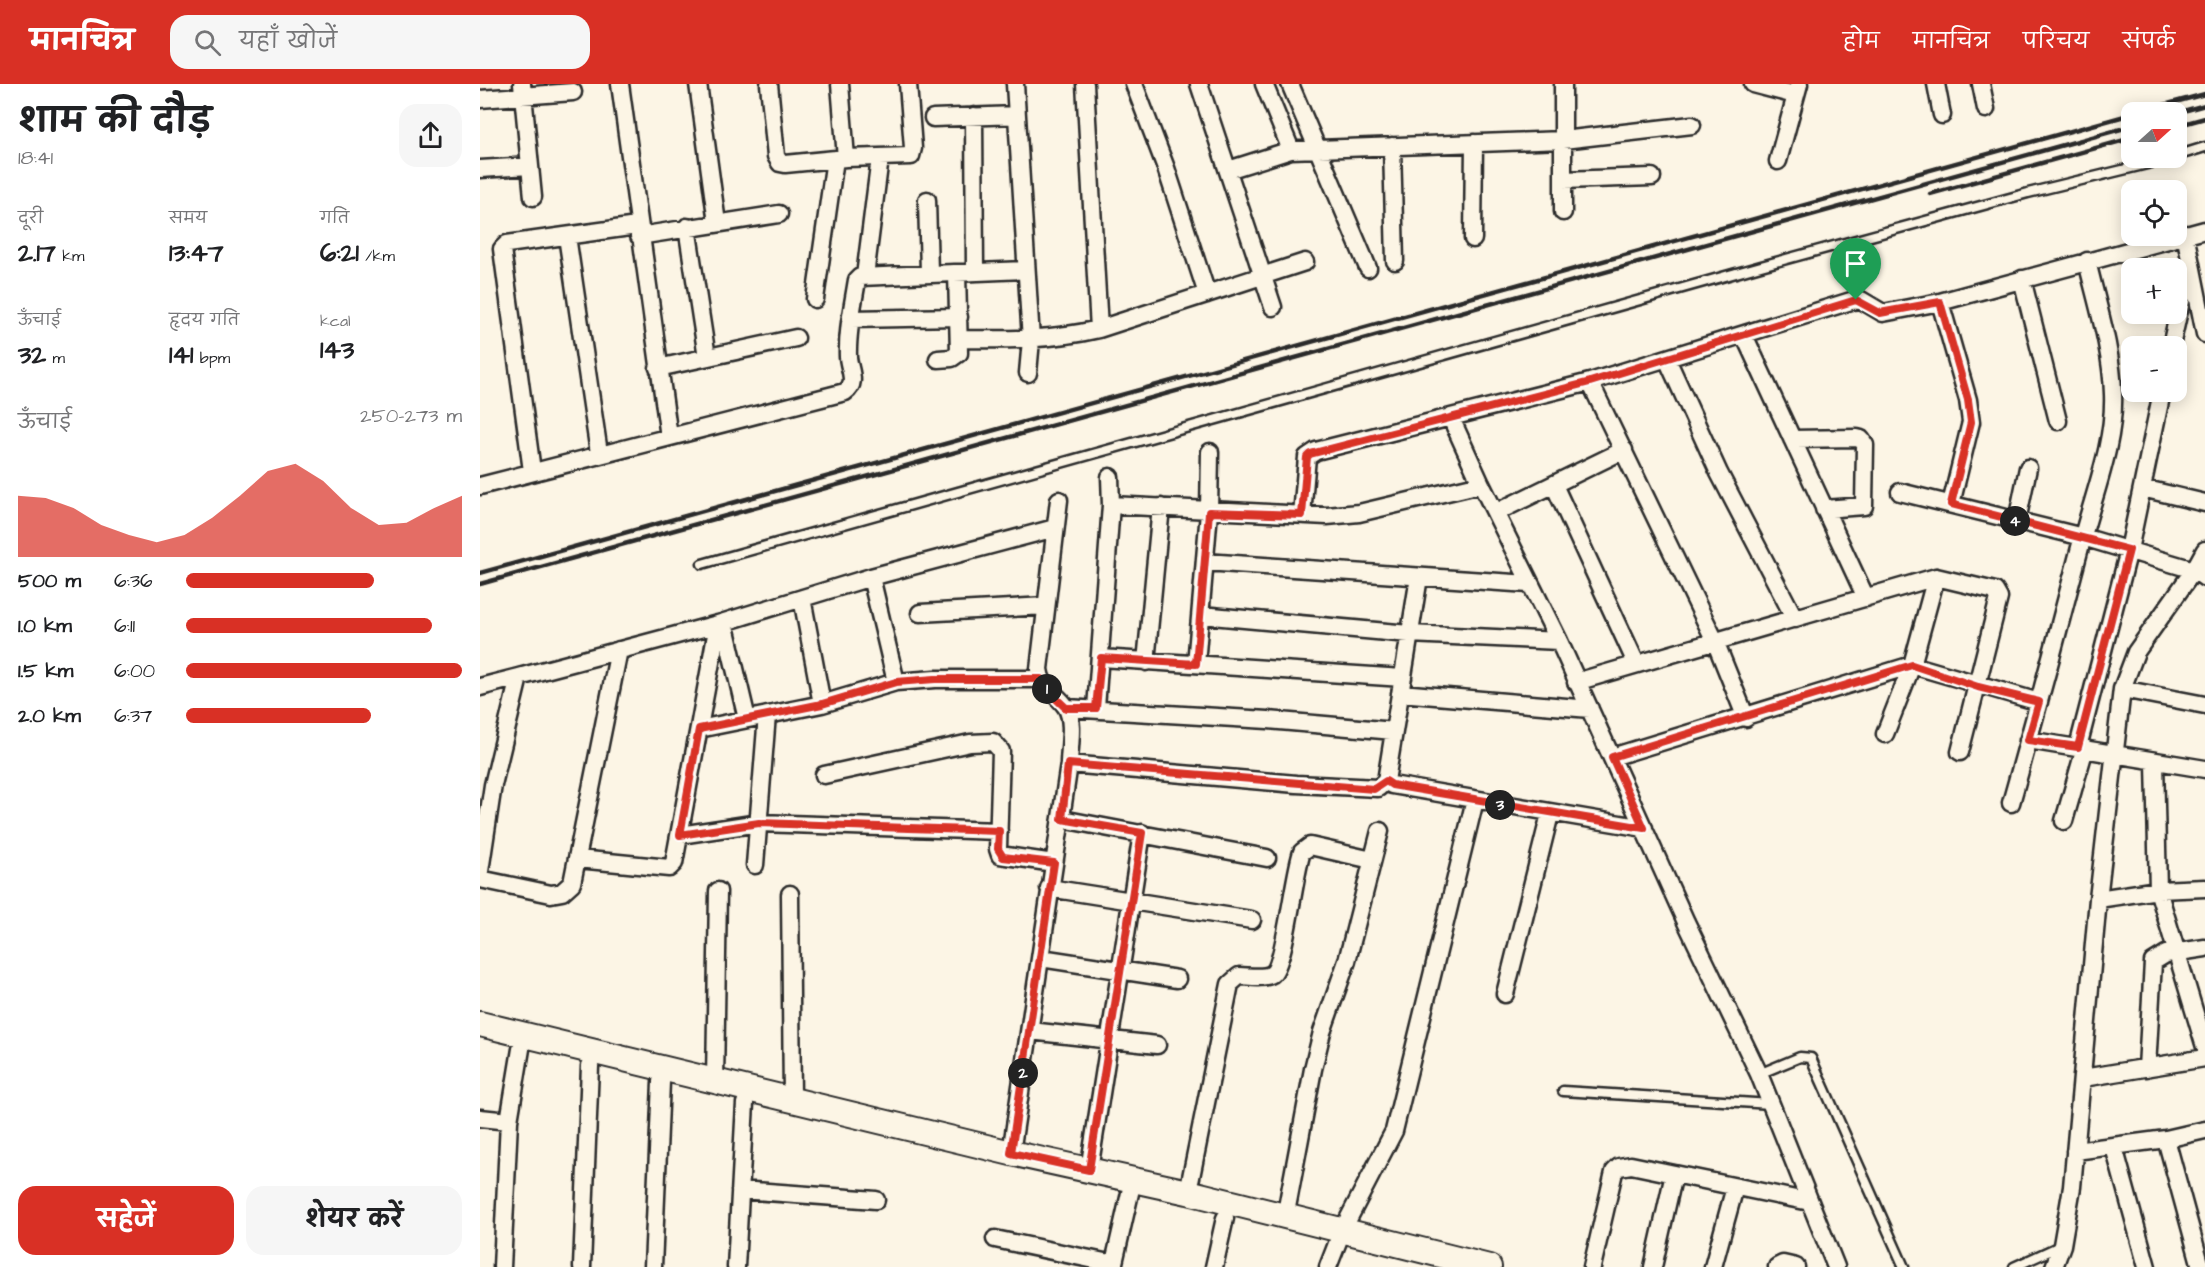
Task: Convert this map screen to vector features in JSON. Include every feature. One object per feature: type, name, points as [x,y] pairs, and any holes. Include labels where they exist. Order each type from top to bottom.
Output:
[{"type":"main road","points":[[480,1024],[1089,1170],[1131,1187],[1225,1218],[1335,1248],[1425,1267]]},
{"type":"main road","points":[[480,1039],[745,1103],[1131,1187],[1188,1192],[1285,1218],[1335,1248],[1489,1267]]},
{"type":"street","points":[[620,84],[638,231],[669,437]]},
{"type":"street","points":[[698,84],[717,223]]},
{"type":"street","points":[[770,84],[778,161],[784,164],[840,159],[903,158],[912,154],[908,84]]},
{"type":"street","points":[[815,299],[840,159],[840,84]]},
{"type":"street","points":[[1015,84],[1031,340],[1028,373]]},
{"type":"street","points":[[1085,84],[1099,329]]},
{"type":"street","points":[[1134,84],[1166,168],[1207,294]]},
{"type":"street","points":[[1198,84],[1273,307]]},
{"type":"street","points":[[1264,84],[1291,150]]},
{"type":"street","points":[[1290,84],[1368,268]]},
{"type":"street","points":[[1563,84],[1563,213]]},
{"type":"street","points":[[1753,84],[1797,90],[1778,161]]},
{"type":"street","points":[[1936,84],[1942,115]]},
{"type":"street","points":[[1981,84],[1986,110]]},
{"type":"street","points":[[480,99],[523,90],[573,92]]},
{"type":"street","points":[[523,90],[533,197]]},
{"type":"street","points":[[933,118],[1017,115]]},
{"type":"street","points":[[974,116],[975,272]]},
{"type":"street","points":[[1228,170],[1291,150],[1563,140],[1692,125]]},
{"type":"street","points":[[1473,239],[1474,143]]},
{"type":"street","points":[[1392,146],[1395,261]]},
{"type":"street","points":[[865,276],[880,158]]},
{"type":"street","points":[[480,169],[530,166]]},
{"type":"street","points":[[1563,180],[1652,177]]},
{"type":"street","points":[[927,200],[929,272]]},
{"type":"street","points":[[531,471],[501,252],[507,244],[567,236],[687,227],[779,214]]},
{"type":"street","points":[[687,227],[707,357]]},
{"type":"street","points":[[2187,234],[2205,230]]},
{"type":"street","points":[[567,236],[600,453]]},
{"type":"street","points":[[2187,243],[2205,333]]},
{"type":"street","points":[[1302,515],[1307,457],[1310,454],[1590,382],[1851,301],[1861,300],[1880,313],[1940,302],[2141,246]]},
{"type":"street","points":[[2011,803],[2108,438],[2114,394],[2106,338],[2087,261]]},
{"type":"street","points":[[960,339],[1031,340],[1099,329],[1305,262]]},
{"type":"street","points":[[2173,336],[2185,284],[2192,266]]},
{"type":"street","points":[[480,486],[600,453],[845,392],[850,388],[853,380],[848,350],[857,280],[865,276],[1026,270]]},
{"type":"street","points":[[938,359],[958,355],[960,339],[957,273]]},
{"type":"street","points":[[2022,279],[2058,421]]},
{"type":"street","points":[[1940,302],[1968,400],[1971,422],[1951,504]]},
{"type":"street","points":[[851,319],[959,316]]},
{"type":"street","points":[[1744,335],[1866,598]]},
{"type":"street","points":[[658,368],[796,338]]},
{"type":"street","points":[[1667,358],[1719,473],[1795,619]]},
{"type":"street","points":[[1590,382],[1715,641],[1746,718]]},
{"type":"street","points":[[2064,821],[2129,550],[2160,402]]},
{"type":"street","points":[[1451,418],[1529,584],[1559,641],[1686,922],[1759,1074],[1836,1267]]},
{"type":"street","points":[[1792,439],[1857,438],[1861,439],[1865,445],[1864,506],[1824,509]]},
{"type":"street","points":[[1497,512],[1624,450]]},
{"type":"street","points":[[1196,664],[1202,615],[1209,512],[1210,452]]},
{"type":"street","points":[[2017,521],[2028,468]]},
{"type":"street","points":[[1096,708],[1111,505],[1110,477]]},
{"type":"street","points":[[1111,505],[1209,512],[1302,515],[1359,513],[1481,484]]},
{"type":"street","points":[[1554,485],[1636,663]]},
{"type":"street","points":[[2142,488],[2205,503]]},
{"type":"street","points":[[1900,492],[2083,537],[2200,574]]},
{"type":"street","points":[[1011,1153],[1041,958],[1049,888],[1062,819],[1068,764],[1070,723],[1066,708],[1047,690],[1039,669],[1059,500]]},
{"type":"street","points":[[1146,662],[1161,507]]},
{"type":"street","points":[[480,687],[721,623],[871,577],[1055,528]]},
{"type":"street","points":[[2054,1267],[2062,1245],[2072,1187],[2098,899],[2122,689],[2136,652],[2200,574],[2205,550]]},
{"type":"street","points":[[1205,562],[1529,584]]},
{"type":"street","points":[[871,577],[896,682]]},
{"type":"street","points":[[1068,764],[1374,789],[1386,781],[1419,577]]},
{"type":"street","points":[[1576,682],[1936,577],[1985,588],[1998,594],[1999,602],[1960,752]]},
{"type":"street","points":[[1885,734],[1912,665],[1936,577]]},
{"type":"street","points":[[802,598],[822,704]]},
{"type":"street","points":[[920,613],[1046,606]]},
{"type":"street","points":[[1202,615],[1409,634],[1559,641]]},
{"type":"street","points":[[721,623],[747,719]]},
{"type":"street","points":[[578,859],[669,868],[674,863],[721,623]]},
{"type":"street","points":[[480,879],[551,894],[562,892],[572,883],[619,650]]},
{"type":"street","points":[[1101,658],[1196,664],[1401,685],[1590,709]]},
{"type":"street","points":[[1612,757],[1746,718],[1912,665],[1978,687],[2039,702]]},
{"type":"street","points":[[480,871],[487,784],[519,677]]},
{"type":"street","points":[[699,729],[822,704],[896,682],[935,679],[1041,679]]},
{"type":"street","points":[[2122,689],[2205,705]]},
{"type":"street","points":[[1066,708],[1096,708],[1394,730]]},
{"type":"street","points":[[755,865],[767,715]]},
{"type":"street","points":[[2028,740],[2205,769]]},
{"type":"street","points":[[824,775],[970,743],[993,742],[1001,751],[998,849],[1003,857],[1054,863]]},
{"type":"street","points":[[2155,762],[2158,890],[2205,1047]]},
{"type":"street","points":[[1386,781],[1392,785],[1644,828]]},
{"type":"street","points":[[1335,1248],[1394,1131],[1475,800]]},
{"type":"street","points":[[1505,994],[1550,813]]},
{"type":"street","points":[[1062,819],[1267,858]]},
{"type":"street","points":[[680,835],[759,823],[999,831]]},
{"type":"street","points":[[1285,1218],[1315,1059],[1347,961],[1380,831]]},
{"type":"street","points":[[1089,1170],[1123,972],[1142,833]]},
{"type":"street","points":[[1188,1192],[1230,984],[1239,976],[1267,976],[1274,972],[1281,954],[1302,852],[1310,846],[1372,860]]},
{"type":"street","points":[[1049,888],[1133,904],[1252,920]]},
{"type":"street","points":[[2098,899],[2158,890],[2205,888]]},
{"type":"street","points":[[716,1081],[718,891]]},
{"type":"street","points":[[790,894],[792,1099]]},
{"type":"street","points":[[2147,1068],[2151,967],[2157,958],[2205,948]]},
{"type":"street","points":[[1041,958],[1177,979]]},
{"type":"street","points":[[1030,1031],[1157,1046]]},
{"type":"street","points":[[502,1267],[509,1121],[521,1049]]},
{"type":"street","points":[[2083,1078],[2205,1058]]},
{"type":"street","points":[[582,1267],[591,1066]]},
{"type":"street","points":[[653,1267],[661,1082]]},
{"type":"street","points":[[736,1267],[745,1103]]},
{"type":"street","points":[[480,1118],[509,1121]]},
{"type":"street","points":[[2075,1151],[2166,1139],[2205,1130]]},
{"type":"street","points":[[2166,1139],[2201,1267]]},
{"type":"street","points":[[2114,1147],[2147,1267]]},
{"type":"street","points":[[1593,1267],[1616,1169],[1631,1165],[1810,1202]]},
{"type":"street","points":[[1653,1267],[1674,1174]]},
{"type":"street","points":[[995,1239],[1113,1266],[1131,1187]]},
{"type":"street","points":[[1713,1267],[1735,1187]]},
{"type":"street","points":[[740,1190],[876,1200]]},
{"type":"street","points":[[1214,1267],[1225,1218]]},
{"type":"street","points":[[1777,1267],[1783,1264],[1796,1267]]},
{"type":"lane","points":[[2187,153],[2205,147]]},
{"type":"lane","points":[[702,564],[1761,266],[2028,193],[2131,168]]},
{"type":"lane","points":[[1759,1074],[1800,1057],[1808,1057],[1814,1062],[1904,1267]]},
{"type":"lane","points":[[1563,1091],[1771,1104]]},
{"type":"lane","points":[[2014,1267],[2062,1245]]},
{"type":"railway","points":[[2175,102],[2205,94]]},
{"type":"railway","points":[[2187,110],[2205,105]]},
{"type":"railway","points":[[480,573],[2121,117]]},
{"type":"railway","points":[[2187,123],[2205,118]]},
{"type":"railway","points":[[480,584],[2121,129]]},
{"type":"railway","points":[[1930,194],[2121,141]]},
{"type":"route","points":[[1856,300],[1861,300],[1880,313],[1940,302],[1968,400],[1971,422],[1951,504],[2129,550],[2078,747],[2028,740],[2039,702],[1978,687],[1912,665],[1746,718],[1612,757],[1644,828],[1392,785],[1386,781],[1374,789],[1068,764],[1062,819],[1142,833],[1123,972],[1089,1170],[1011,1153],[1054,863],[1003,857],[998,849],[999,831],[759,823],[680,835],[699,729],[822,704],[896,682],[916,680],[1041,679],[1047,690],[1066,708],[1096,708],[1101,658],[1196,664],[1202,615],[1209,512],[1302,515],[1307,457],[1310,454],[1590,382],[1856,300]]}]
